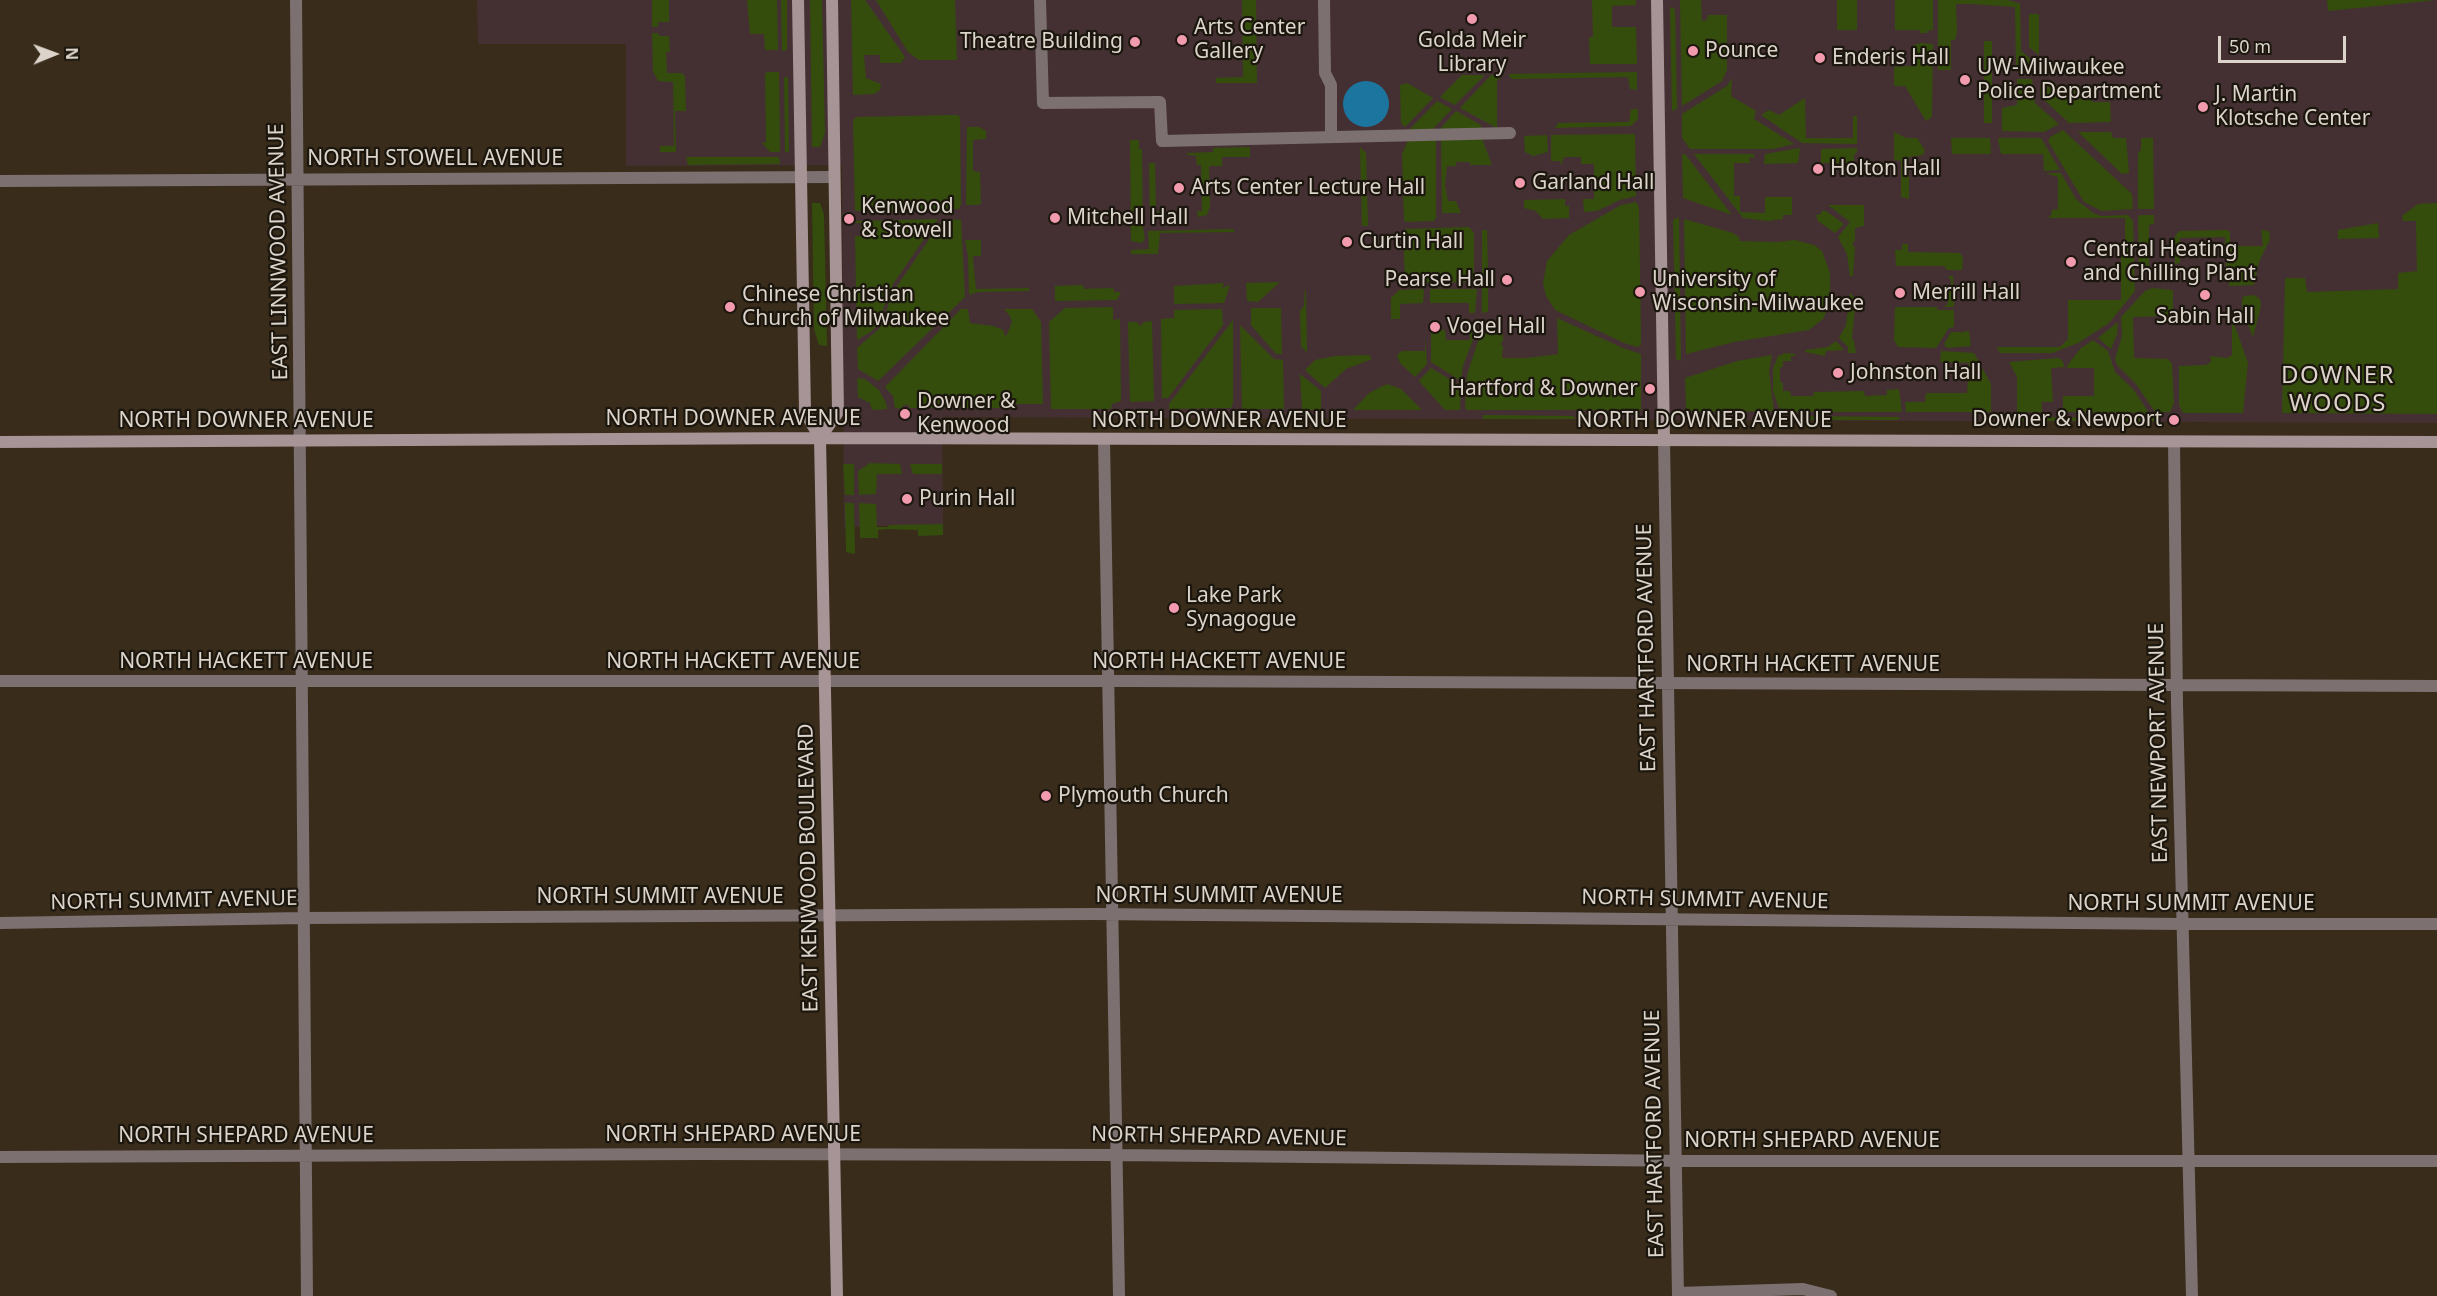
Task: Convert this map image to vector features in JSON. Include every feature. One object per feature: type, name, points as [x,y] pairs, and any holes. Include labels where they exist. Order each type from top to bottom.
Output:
[{"type":"street","name":"EAST LINNWOOD AVENUE","points":[[296,0],[307,1296]]},
{"type":"street","name":"EAST KENWOOD BOULEVARD","points":[[798,0],[805,412],[820,438],[837,1296]]},
{"type":"street","points":[[820,438],[838,412],[832,0]]},
{"type":"street","points":[[1040,0],[1043,103],[1160,102],[1162,141],[1510,133]]},
{"type":"street","points":[[1324,0],[1325,73],[1331,85],[1331,137]]},
{"type":"street","name":"EAST HARTFORD AVENUE","points":[[1657,0],[1670,919],[1678,1294]]},
{"type":"street","name":"NORTH STOWELL AVENUE","points":[[0,181],[834,177]]},
{"type":"street","name":"NORTH DOWNER AVENUE","points":[[0,442],[820,438],[2437,442]]},
{"type":"street","points":[[1104,440],[1119,1296]]},
{"type":"street","name":"EAST NEWPORT AVENUE","points":[[2174,442],[2176,685],[2192,1296]]},
{"type":"street","name":"NORTH HACKETT AVENUE","points":[[0,681],[1109,681],[2437,686]]},
{"type":"street","name":"NORTH SUMMIT AVENUE","points":[[0,922],[303,918],[1112,915],[2437,924]]},
{"type":"street","name":"NORTH SHEPARD AVENUE","points":[[0,1156],[1118,1155],[1674,1161],[2437,1161]]},
{"type":"street","points":[[1678,1294],[1803,1289],[1831,1296]]},
{"type":"shaded area","name":"University of Wisconsin-Milwaukee","points":[[477,0],[2437,0],[2437,423],[942,417],[943,524],[844,527],[842,165],[626,166],[626,44],[478,44]]},
{"type":"green space","points":[[652,0],[669,0],[669,22],[658,22],[658,27],[652,27]]},
{"type":"green space","points":[[747,0],[777,0],[778,50],[765,50],[764,34],[750,34]]},
{"type":"green space","points":[[781,0],[787,0],[787,50],[782,51]]},
{"type":"green space","points":[[810,0],[822,0],[825,133],[820,147],[812,147]]},
{"type":"green space","points":[[851,0],[865,0],[905,57],[901,63],[880,63],[880,55],[864,55],[866,78],[881,84],[880,90],[874,94],[853,95]]},
{"type":"green space","points":[[876,0],[955,0],[957,60],[919,60],[908,52]]},
{"type":"green space","points":[[1242,0],[1256,0],[1257,83],[1216,83],[1216,78],[1243,77]]},
{"type":"green space","points":[[1592,0],[1636,0],[1636,5],[1612,6],[1612,27],[1636,27],[1637,64],[1590,64],[1589,37],[1593,37]]},
{"type":"green space","points":[[1680,0],[1701,0],[1702,21],[1707,20],[1708,15],[1727,15],[1727,70],[1722,81],[1682,106]]},
{"type":"green space","points":[[1837,0],[1857,0],[1857,30],[1837,30]]},
{"type":"green space","points":[[1895,0],[1933,0],[1933,30],[1920,33],[1920,30],[1895,30]]},
{"type":"green space","points":[[1938,0],[2008,0],[2020,4],[2021,51],[2032,60],[2032,70],[2016,70],[2015,7],[1956,4],[1957,32],[1955,40],[1951,40],[1951,70],[1938,70]]},
{"type":"green space","points":[[2327,0],[2436,0],[2328,11]]},
{"type":"green space","points":[[1670,7],[1675,9],[1677,109],[1672,111]]},
{"type":"green space","points":[[2029,14],[2039,14],[2039,55],[2029,47]]},
{"type":"green space","points":[[652,33],[669,36],[670,52],[666,52],[667,73],[682,73],[685,76],[686,111],[675,111],[676,152],[660,152],[660,146],[674,146],[673,82],[658,81],[653,71]]},
{"type":"green space","points":[[1984,41],[1992,41],[1992,123],[1984,123]]},
{"type":"green space","points":[[1933,44],[1932,117],[1926,121],[1905,86],[1894,86],[1894,67],[1913,66],[1913,45]]},
{"type":"green space","points":[[779,72],[780,152],[770,152],[762,143],[766,142],[765,74]]},
{"type":"green space","points":[[1637,72],[1637,90],[1630,89],[1628,77],[1512,79],[1508,74]]},
{"type":"green space","points":[[1462,75],[1485,75],[1455,105],[1440,97]]},
{"type":"green space","points":[[1491,75],[1500,75],[1501,78],[1497,80],[1497,128],[1460,108]]},
{"type":"green space","points":[[784,77],[788,77],[789,152],[785,152]]},
{"type":"green space","points":[[1732,78],[1731,96],[1756,111],[1754,119],[1794,144],[1773,149],[1690,149],[1682,138],[1682,114],[1727,86]]},
{"type":"green space","points":[[2017,79],[2032,79],[2035,103],[2059,124],[2044,132],[2002,131],[2002,108],[2017,105]]},
{"type":"green space","points":[[1407,83],[1433,98],[1405,127],[1401,123],[1400,85]]},
{"type":"green space","points":[[2040,87],[2078,87],[2093,102],[2110,102],[2111,122],[2069,123],[2040,96]]},
{"type":"green space","points":[[1805,98],[1806,138],[1853,138],[1853,116],[1857,116],[1857,144],[1802,143],[1761,115],[1769,110],[1779,115]]},
{"type":"green space","points":[[1437,101],[1452,109],[1432,130],[1409,130]]},
{"type":"green space","points":[[1631,109],[1638,109],[1638,119],[1631,126],[1555,128],[1558,123],[1629,122]]},
{"type":"green space","points":[[1456,111],[1481,125],[1481,129],[1439,130]]},
{"type":"green space","points":[[959,115],[961,204],[959,209],[855,211],[853,120],[857,117]]},
{"type":"green space","points":[[967,127],[979,127],[986,131],[986,139],[973,140],[973,171],[980,172],[981,204],[978,205],[966,205]]},
{"type":"green space","points":[[2063,130],[2132,194],[2133,209],[2102,211],[2084,202],[2048,141],[2050,137]]},
{"type":"green space","points":[[1894,132],[1906,138],[1917,138],[1925,150],[1923,155],[1909,157],[1909,199],[1901,197],[1901,161],[1894,160]]},
{"type":"green space","points":[[2078,132],[2111,132],[2113,138],[2126,138],[2129,173],[2122,174]]},
{"type":"green space","points":[[1635,134],[1636,196],[1620,200],[1597,211],[1584,212],[1583,199],[1594,199],[1594,164],[1581,164],[1581,157],[1564,157],[1562,164],[1559,164],[1562,161],[1551,161],[1551,135]]},
{"type":"green space","points":[[1547,135],[1548,152],[1533,156],[1525,152],[1524,136]]},
{"type":"green space","points":[[1480,137],[1492,165],[1470,165],[1470,162],[1456,162],[1456,166],[1447,166],[1445,185],[1448,201],[1456,201],[1461,213],[1442,213],[1441,138]]},
{"type":"green space","points":[[1409,138],[1436,139],[1436,218],[1434,221],[1406,222],[1404,220],[1402,154]]},
{"type":"green space","points":[[1951,138],[1990,138],[1991,154],[1952,154]]},
{"type":"green space","points":[[1998,138],[2041,138],[2060,170],[2044,171],[2043,154],[2001,154]]},
{"type":"green space","points":[[2141,138],[2153,138],[2154,209],[2138,209],[2138,153],[2141,150]]},
{"type":"green space","points":[[1130,140],[1139,140],[1139,149],[1142,149],[1145,238],[1142,243],[1131,241]]},
{"type":"green space","points":[[1250,147],[1250,157],[1222,157],[1222,166],[1209,166],[1210,206],[1207,215],[1198,217],[1197,211],[1202,211],[1201,165],[1197,165],[1196,156],[1201,156],[1187,155],[1187,153],[1213,152],[1213,148]]},
{"type":"green space","points":[[1360,147],[1366,153],[1368,226],[1362,226]]},
{"type":"green space","points":[[1800,148],[1798,163],[1764,164],[1765,154]]},
{"type":"green space","points":[[1857,148],[1854,163],[1821,163],[1821,149]]},
{"type":"green space","points":[[1682,154],[1685,154],[1732,215],[1683,198]]},
{"type":"green space","points":[[1694,154],[1754,154],[1754,158],[1749,157],[1750,163],[1734,163],[1734,196],[1740,196],[1740,212],[1765,213],[1765,197],[1792,197],[1792,215],[1783,215],[1783,219],[1768,221],[1743,218]]},
{"type":"green space","points":[[686,157],[779,157],[780,164],[688,165]]},
{"type":"green space","points":[[1149,163],[1155,163],[1156,211],[1161,212],[1161,218],[1150,220]]},
{"type":"green space","points":[[2045,173],[2061,173],[2076,199],[2093,213],[2101,216],[2128,215],[2133,221],[2135,291],[2109,323],[2078,343],[2052,353],[2000,353],[1997,347],[2060,347],[2068,339],[2068,300],[2121,300],[2121,246],[2125,246],[2125,218],[2047,218],[2051,216],[2052,210],[2058,209],[2058,177]]},
{"type":"green space","points":[[1565,199],[1565,206],[1569,206],[1569,218],[1543,219],[1536,211],[1524,208],[1524,200]]},
{"type":"green space","points":[[1636,202],[1639,207],[1641,338],[1641,345],[1637,347],[1555,310],[1546,296],[1543,283],[1547,261],[1569,235],[1621,205]]},
{"type":"green space","points":[[812,203],[820,203],[824,215],[827,346],[819,345],[814,329]]},
{"type":"green space","points":[[2437,203],[2437,414],[2282,413],[2285,278],[2305,278],[2307,292],[2398,289],[2398,273],[2417,271],[2416,221],[2403,221],[2402,216],[2418,204]]},
{"type":"green space","points":[[1828,205],[1864,205],[1864,226],[1855,228],[1855,241],[1852,243],[1855,248],[1853,276],[1850,276],[1847,254],[1838,237],[1850,222]]},
{"type":"green space","points":[[1821,211],[1826,211],[1844,224],[1835,233],[1818,221],[1816,215],[1821,214]]},
{"type":"green space","points":[[2154,215],[2154,224],[2149,225],[2149,268],[2139,277],[2138,217]]},
{"type":"green space","points":[[1679,217],[1681,361],[1676,359],[1673,220]]},
{"type":"green space","points":[[938,219],[893,284],[877,325],[857,340],[855,236],[861,236],[861,223],[855,223],[855,221]]},
{"type":"green space","points":[[943,219],[961,220],[965,297],[878,381],[858,369],[857,348],[880,328],[893,292]]},
{"type":"green space","points":[[1684,219],[1733,233],[1740,238],[1739,241],[1795,240],[1814,245],[1822,251],[1830,273],[1830,304],[1823,319],[1809,330],[1734,342],[1686,354]]},
{"type":"green space","points":[[2378,223],[2379,238],[2338,239],[2338,230]]},
{"type":"green space","points":[[1469,227],[1474,233],[1474,280],[1470,282],[1409,283],[1405,280],[1403,233],[1405,229]]},
{"type":"green space","points":[[1234,229],[1234,232],[1160,233],[1158,254],[1131,254],[1131,250],[1149,249],[1148,231]]},
{"type":"green space","points":[[1482,230],[1487,230],[1488,271],[1484,274],[1484,279],[1488,282],[1488,312],[1482,313]]},
{"type":"green space","points":[[2227,230],[2230,232],[2230,246],[2263,246],[2261,230],[2269,231],[2270,239],[2259,262],[2254,285],[2229,286],[2229,273],[2226,273],[2225,237],[2180,238],[2180,263],[2175,264],[2175,236],[2179,231]]},
{"type":"green space","points":[[965,240],[981,240],[981,256],[974,256],[973,259],[976,289],[1029,288],[1029,291],[978,292],[969,295],[968,256]]},
{"type":"green space","points":[[1902,244],[1908,244],[1908,252],[1960,253],[1963,258],[1962,270],[1947,270],[1944,266],[1896,266],[1895,250],[1902,250]]},
{"type":"green space","points":[[1948,276],[1953,276],[1954,307],[1943,307],[1948,304],[1946,294],[1951,289],[1951,280]]},
{"type":"green space","points":[[1280,282],[1258,302],[1247,301],[1246,283]]},
{"type":"green space","points":[[1224,283],[1222,288],[1230,285],[1224,303],[1174,304],[1174,286]]},
{"type":"green space","points":[[1083,285],[1084,289],[1113,288],[1114,292],[1121,292],[1117,300],[1055,301],[1055,286]]},
{"type":"green space","points":[[2152,288],[2173,290],[2173,316],[2133,317],[2134,358],[2168,359],[2172,364],[2174,403],[2170,412],[2155,412],[2136,384],[2117,365],[2115,359],[2122,336],[2121,317],[2145,291]]},
{"type":"green space","points":[[1305,289],[1307,353],[1301,346],[1300,311],[1304,306]]},
{"type":"green space","points":[[1424,289],[1423,303],[1400,304],[1400,319],[1391,319],[1391,298],[1399,290]]},
{"type":"green space","points":[[1430,289],[1477,289],[1475,313],[1469,313],[1469,303],[1430,303]]},
{"type":"green space","points":[[1850,293],[1855,298],[1852,305],[1855,309],[1852,339],[1856,353],[1848,353],[1848,347],[1839,338],[1846,325]]},
{"type":"green space","points":[[2254,295],[2260,299],[2261,306],[2253,337],[2242,310],[2242,299],[2244,296]]},
{"type":"green space","points":[[1113,307],[1113,320],[1120,319],[1121,401],[1112,404],[1111,409],[1051,409],[1049,322],[1065,308]]},
{"type":"green space","points":[[1895,307],[1937,307],[1937,310],[1954,310],[1954,327],[1949,328],[1936,348],[1898,347],[1894,340]]},
{"type":"green space","points":[[1251,308],[1281,308],[1282,354],[1276,354],[1251,325]]},
{"type":"green space","points":[[961,309],[968,309],[970,323],[993,326],[1003,330],[1006,337],[1012,322],[1004,309],[1032,309],[1041,322],[1043,404],[1008,404],[1006,406],[1009,408],[909,408],[909,405],[903,405],[903,409],[895,408],[893,396],[885,387]]},
{"type":"green space","points":[[1222,309],[1223,325],[1168,398],[1162,398],[1161,319],[1174,318],[1174,310]]},
{"type":"green space","points":[[1557,318],[1641,354],[1641,410],[1467,410],[1465,408],[1467,375],[1481,332],[1481,323],[1488,323],[1489,333],[1503,334],[1503,341],[1500,344],[1503,346],[1502,358],[1527,358],[1558,354]]},
{"type":"green space","points":[[2232,318],[2248,363],[2243,413],[2183,413],[2179,405],[2179,366],[2206,365],[2211,362],[2210,356],[2227,358],[2232,355]]},
{"type":"green space","points":[[1233,320],[1233,403],[1231,408],[1169,409],[1169,404]]},
{"type":"green space","points":[[1152,321],[1154,401],[1130,402],[1128,322],[1137,322],[1140,326],[1144,322]]},
{"type":"green space","points":[[2118,322],[2117,334],[2111,349],[2098,338]]},
{"type":"green space","points":[[1470,323],[1476,323],[1476,332],[1463,366],[1461,381],[1431,362],[1431,330],[1445,330],[1446,340],[1470,340]]},
{"type":"green space","points":[[1240,325],[1274,359],[1283,360],[1284,409],[1242,409]]},
{"type":"green space","points":[[1969,331],[1971,346],[1947,348],[1944,344],[1951,332],[1960,332],[1960,334]]},
{"type":"green space","points":[[1425,337],[1427,364],[1415,377],[1400,363],[1397,355],[1402,351],[1425,351]]},
{"type":"green space","points":[[2093,340],[2108,351],[2115,372],[2133,389],[2149,413],[2068,412],[2063,410],[2063,396],[2094,396],[2094,368],[2067,368],[2080,349]]},
{"type":"green space","points":[[1836,341],[1844,350],[1826,351],[1825,356],[1805,352],[1805,350],[1828,347]]},
{"type":"green space","points":[[1941,351],[1974,353],[1991,384],[1991,412],[1906,412],[1905,402],[1925,402],[1926,393],[1967,393],[1969,363],[1940,362]]},
{"type":"green space","points":[[1785,353],[1795,354],[1791,356],[1791,361],[1783,361],[1783,366],[1780,368],[1780,382],[1783,383],[1783,391],[1790,391],[1791,396],[1813,396],[1814,392],[1864,391],[1865,396],[1887,395],[1887,390],[1899,389],[1902,412],[1783,412],[1779,408],[1773,391],[1773,368],[1778,356]]},
{"type":"green space","points":[[1369,355],[1372,359],[1346,369],[1325,388],[1305,370],[1315,360],[1335,356]]},
{"type":"green space","points":[[1772,355],[1769,372],[1774,411],[1693,412],[1686,408],[1685,378],[1737,361]]},
{"type":"green space","points":[[2058,358],[2062,360],[2065,367],[2051,368],[2053,402],[2042,402],[2042,412],[2017,412],[2017,377],[2009,362]]},
{"type":"green space","points":[[1431,368],[1461,386],[1460,410],[1445,410],[1419,381]]},
{"type":"green space","points":[[1300,374],[1321,391],[1321,410],[1302,410]]},
{"type":"green space","points":[[857,378],[865,379],[879,390],[887,409],[872,410],[870,403],[858,397]]},
{"type":"green space","points":[[1387,384],[1401,389],[1422,410],[1353,410],[1369,393]]},
{"type":"green space","points":[[1483,415],[1573,416],[1576,419],[1483,419]]},
{"type":"green space","points":[[1799,416],[1900,418],[1897,420],[1799,420]]},
{"type":"green space","points":[[2018,417],[2154,418],[2154,421],[2018,421]]},
{"type":"green space","points":[[870,463],[900,464],[902,474],[877,474],[876,494],[859,495],[858,471]]},
{"type":"green space","points":[[843,464],[854,464],[854,495],[845,495]]},
{"type":"green space","points":[[910,464],[942,464],[942,474],[913,474]]},
{"type":"green space","points":[[845,503],[854,503],[855,554],[846,552]]},
{"type":"green space","points":[[859,503],[876,504],[877,527],[943,524],[943,535],[918,536],[918,530],[887,529],[878,530],[878,538],[860,538]]},
{"type":"water","points":[[1366,81],[1382,88],[1389,104],[1382,120],[1366,127],[1350,120],[1343,104],[1350,88]]},
{"type":"place","name":"Golda Meir Library","points":[[1472,19]]},
{"type":"place","name":"Arts Center Gallery","points":[[1182,40]]},
{"type":"place","name":"Theatre Building","points":[[1135,42]]},
{"type":"place","name":"Pounce","points":[[1693,51]]},
{"type":"place","name":"Enderis Hall","points":[[1820,58]]},
{"type":"place","name":"UW-Milwaukee Police Department","points":[[1965,80]]},
{"type":"place","name":"J. Martin Klotsche Center","points":[[2203,107]]},
{"type":"place","name":"Holton Hall","points":[[1818,169]]},
{"type":"place","name":"Garland Hall","points":[[1520,183]]},
{"type":"place","name":"Arts Center Lecture Hall","points":[[1179,188]]},
{"type":"place","name":"Mitchell Hall","points":[[1055,218]]},
{"type":"place","name":"Kenwood & Stowell","points":[[849,219]]},
{"type":"place","name":"Curtin Hall","points":[[1347,242]]},
{"type":"place","name":"Central Heating and Chilling Plant","points":[[2071,262]]},
{"type":"place","name":"Pearse Hall","points":[[1507,280]]},
{"type":"place","name":"University of Wisconsin-Milwaukee","points":[[1640,292]]},
{"type":"place","name":"Merrill Hall","points":[[1900,293]]},
{"type":"place","name":"Sabin Hall","points":[[2205,295]]},
{"type":"place","name":"Chinese Christian Church of Milwaukee","points":[[730,307]]},
{"type":"place","name":"Vogel Hall","points":[[1435,327]]},
{"type":"place","name":"Johnston Hall","points":[[1838,373]]},
{"type":"place","name":"Hartford & Downer","points":[[1650,389]]},
{"type":"place","name":"Downer & Kenwood","points":[[905,414]]},
{"type":"place","name":"Downer & Newport","points":[[2174,420]]},
{"type":"place","name":"Purin Hall","points":[[907,499]]},
{"type":"place","name":"Lake Park Synagogue","points":[[1174,608]]},
{"type":"place","name":"Plymouth Church","points":[[1046,796]]},
{"type":"district","name":"DOWNER WOODS","points":[[2338,390]]}]
